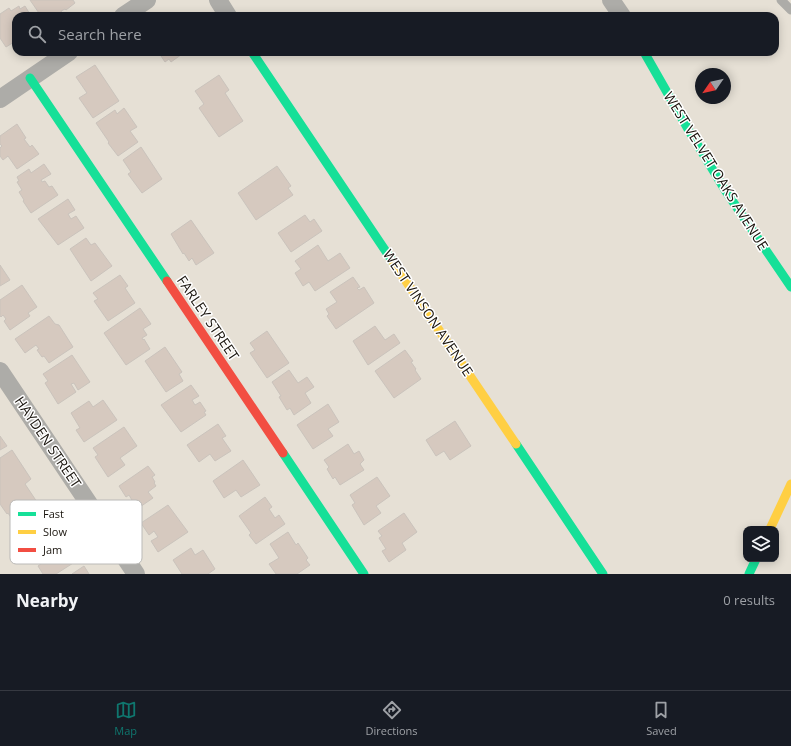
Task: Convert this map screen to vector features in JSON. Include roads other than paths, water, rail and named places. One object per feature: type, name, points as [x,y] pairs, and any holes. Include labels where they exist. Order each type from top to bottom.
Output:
[{"type":"street","points":[[129,12],[147,0]]},
{"type":"street","points":[[218,0],[226,12]]},
{"type":"street","points":[[611,0],[619,12]]},
{"type":"street","points":[[0,98],[64,56]]},
{"type":"street","name":"WEST VINSON AVENUE","points":[[255,56],[603,574]]},
{"type":"street","name":"WEST VELVET OAKS AVENUE","points":[[646,56],[721,183],[791,288]]},
{"type":"street","name":"FARLEY STREET","points":[[30,78],[364,574]]},
{"type":"street","name":"HAYDEN STREET","points":[[0,371],[86,500]]},
{"type":"street","points":[[771,526],[791,484]]},
{"type":"street","points":[[750,574],[755,562]]},
{"type":"street","name":"HAYDEN STREET","points":[[129,564],[136,574]]},
{"type":"lane","points":[[781,0],[791,10]]}]
